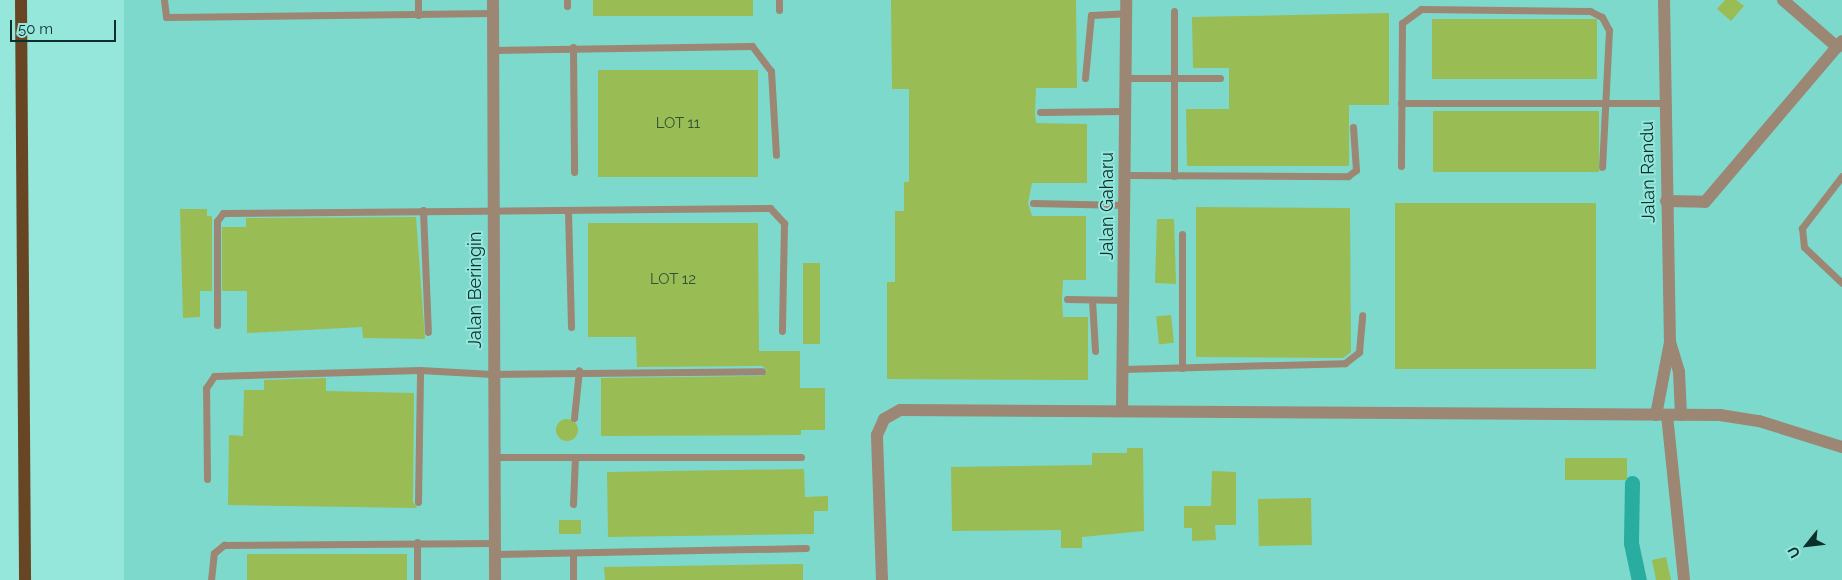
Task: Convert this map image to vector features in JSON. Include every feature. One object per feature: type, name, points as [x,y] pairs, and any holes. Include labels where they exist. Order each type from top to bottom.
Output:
[{"type":"main road","points":[[21,0],[25,580]]},
{"type":"street","name":"Jalan Beringin","points":[[493,0],[492,374],[495,580]]},
{"type":"street","name":"Jalan Gaharu","points":[[1122,411],[1126,0]]},
{"type":"street","name":"Jalan Randu","points":[[1664,0],[1664,103],[1670,342],[1662,415],[1684,580]]},
{"type":"street","points":[[1666,201],[1705,202],[1840,44],[1782,0]]},
{"type":"street","name":"Jalan Randu","points":[[1670,342],[1680,372],[1681,415]]},
{"type":"street","points":[[882,580],[877,435],[891,413],[1122,411],[1681,415],[1759,421],[1842,447]]},
{"type":"lane","points":[[164,0],[166,18],[492,13]]},
{"type":"lane","points":[[418,0],[418,15]]},
{"type":"lane","points":[[779,0],[779,10]]},
{"type":"lane","points":[[1401,166],[1402,23],[1421,9],[1596,13],[1609,30],[1602,166]]},
{"type":"lane","points":[[1174,11],[1172,78],[1174,176]]},
{"type":"lane","points":[[1084,78],[1091,15],[1126,14]]},
{"type":"lane","points":[[493,50],[752,46],[771,71],[776,155]]},
{"type":"lane","points":[[573,48],[574,172]]},
{"type":"lane","points":[[1125,78],[1220,78]]},
{"type":"lane","points":[[1401,103],[1664,103]]},
{"type":"lane","points":[[1040,112],[1124,111]]},
{"type":"lane","points":[[1125,175],[1348,176],[1356,170],[1353,127]]},
{"type":"lane","points":[[1842,176],[1802,228],[1804,247],[1842,283]]},
{"type":"lane","points":[[1032,203],[1125,205]]},
{"type":"lane","points":[[217,325],[217,221],[223,213],[424,210],[492,213],[774,209],[784,223],[782,332]]},
{"type":"lane","points":[[424,210],[428,332]]},
{"type":"lane","points":[[568,211],[571,327]]},
{"type":"lane","points":[[1182,234],[1182,368]]},
{"type":"lane","points":[[1067,299],[1124,300]]},
{"type":"lane","points":[[1092,300],[1095,352]]},
{"type":"lane","points":[[1123,368],[1345,363],[1359,352],[1362,315]]},
{"type":"lane","points":[[418,502],[420,370]]},
{"type":"lane","points":[[207,479],[206,388],[214,376],[420,370],[492,374],[579,370],[762,371]]},
{"type":"lane","points":[[574,418],[579,370]]},
{"type":"lane","points":[[493,457],[801,457]]},
{"type":"lane","points":[[573,504],[575,457]]},
{"type":"lane","points":[[417,542],[417,580]]},
{"type":"lane","points":[[211,580],[214,553],[224,545],[417,542],[495,549],[574,553],[806,548]]},
{"type":"lane","points":[[573,580],[574,553]]},
{"type":"shaded area","points":[[124,0],[1842,0],[1842,580],[124,580]]},
{"type":"building","points":[[593,0],[753,0],[753,16],[593,16]]},
{"type":"building","points":[[891,0],[1076,0],[1077,88],[1036,88],[1035,113],[1036,123],[1087,124],[1087,183],[1032,183],[1028,203],[1032,216],[1086,216],[1086,280],[1063,280],[1062,299],[1063,317],[1088,317],[1088,380],[887,379],[887,282],[895,282],[895,211],[904,211],[904,182],[909,182],[909,89],[892,89]]},
{"type":"building","points":[[1725,0],[1736,0],[1744,6],[1731,21],[1717,9]]},
{"type":"building","points":[[1389,13],[1389,105],[1349,105],[1349,166],[1187,166],[1186,109],[1229,109],[1229,68],[1193,68],[1192,17]]},
{"type":"building","points":[[1432,19],[1597,19],[1597,79],[1432,79]]},
{"type":"building","points":[[598,70],[758,70],[758,177],[598,177]]},
{"type":"building","points":[[1433,111],[1599,111],[1599,172],[1433,172]]},
{"type":"building","points":[[1395,203],[1596,203],[1596,369],[1395,369]]},
{"type":"building","points":[[1196,207],[1350,208],[1351,352],[1343,358],[1196,357]]},
{"type":"building","points":[[180,209],[207,209],[207,216],[212,216],[212,291],[200,291],[200,317],[183,318]]},
{"type":"building","points":[[416,217],[425,339],[363,338],[362,327],[247,333],[247,291],[222,291],[222,227],[246,227],[246,218]]},
{"type":"building","points":[[1157,219],[1174,219],[1176,284],[1155,283]]},
{"type":"building","points":[[588,223],[758,223],[759,351],[800,351],[800,388],[825,388],[825,430],[801,430],[801,435],[601,436],[601,378],[762,376],[767,370],[762,366],[637,367],[636,337],[588,337]]},
{"type":"building","points":[[803,263],[820,263],[820,344],[803,344]]},
{"type":"building","points":[[1171,315],[1174,343],[1159,344],[1156,317]]},
{"type":"building","points":[[326,378],[326,391],[414,393],[413,502],[417,508],[228,505],[229,435],[243,436],[244,390],[264,390],[264,380]]},
{"type":"building","points":[[567,419],[575,422],[578,430],[575,438],[567,441],[559,438],[556,430],[559,422]]},
{"type":"building","points":[[1127,448],[1143,448],[1144,531],[1082,537],[1082,548],[1061,548],[1061,530],[952,531],[951,467],[1092,465],[1092,453],[1127,453]]},
{"type":"building","points":[[1565,458],[1627,458],[1627,480],[1565,480]]},
{"type":"building","points":[[804,469],[805,497],[828,496],[828,511],[814,511],[814,534],[608,537],[607,472]]},
{"type":"building","points":[[1212,471],[1236,472],[1236,525],[1215,525],[1216,540],[1192,541],[1192,528],[1184,528],[1184,506],[1211,506]]},
{"type":"building","points":[[1311,498],[1312,545],[1259,546],[1258,499]]},
{"type":"building","points":[[559,520],[581,520],[581,534],[559,534]]},
{"type":"building","points":[[247,554],[407,554],[407,580],[247,580]]},
{"type":"building","points":[[1666,557],[1671,580],[1656,580],[1652,560]]},
{"type":"building","points":[[803,564],[803,580],[605,580],[604,567]]},
{"type":"waterway","points":[[1632,483],[1631,543],[1639,580]]}]
